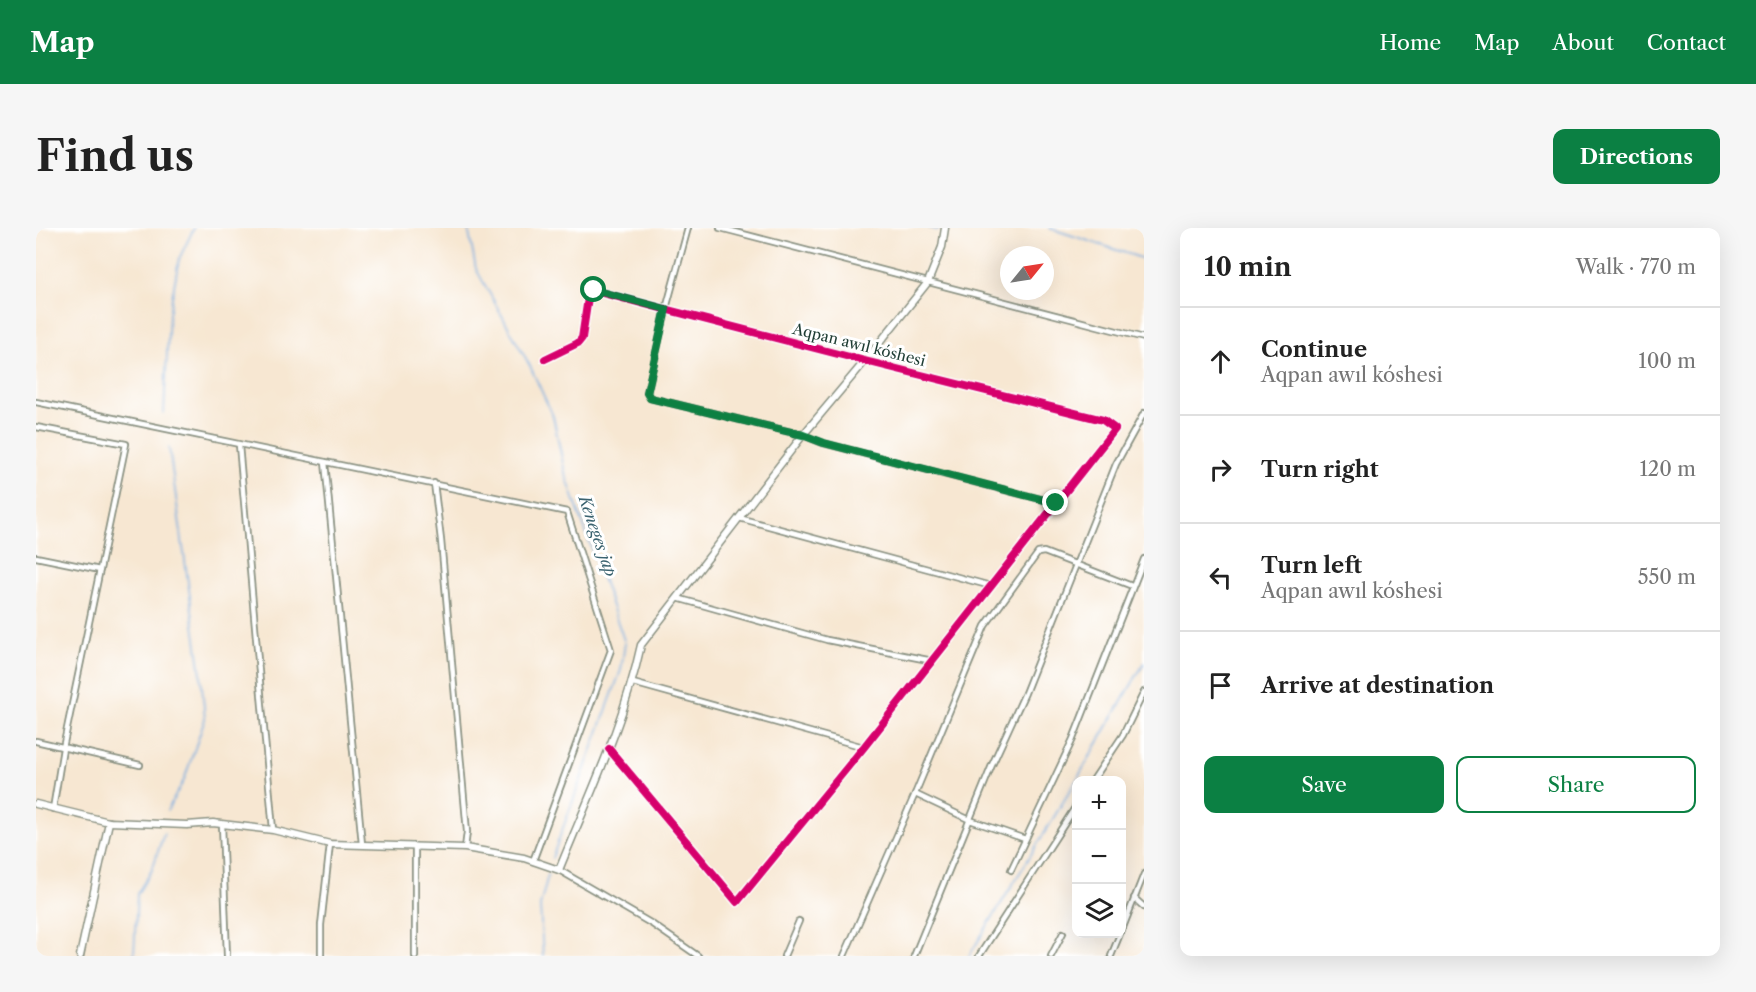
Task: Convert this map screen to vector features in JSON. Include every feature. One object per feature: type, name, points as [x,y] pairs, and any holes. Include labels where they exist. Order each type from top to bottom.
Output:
[{"type":"street","points":[[609,749],[737,902],[933,661],[1056,503],[824,443],[803,435],[650,398],[647,393],[666,309],[688,228]]},
{"type":"street","points":[[720,228],[1144,338]]},
{"type":"street","points":[[559,870],[609,749],[633,683],[641,645],[803,435],[865,362],[928,282],[942,247],[945,228]]},
{"type":"street","name":"Aqpan awıl kóshesi","points":[[545,359],[578,343],[582,338],[589,291],[594,290],[865,362],[1103,420],[1115,429],[1056,503]]},
{"type":"street","points":[[36,402],[567,512],[611,650],[534,861]]},
{"type":"street","points":[[914,956],[969,820],[1025,693],[1116,464],[1144,413]]},
{"type":"street","points":[[36,427],[126,444],[52,809]]},
{"type":"street","points":[[239,445],[273,830]]},
{"type":"street","points":[[325,462],[362,844]]},
{"type":"street","points":[[434,483],[467,832],[465,848]]},
{"type":"street","points":[[738,518],[991,586]]},
{"type":"street","points":[[844,956],[985,626],[1038,553],[1044,552],[1132,586]]},
{"type":"street","points":[[36,557],[100,570]]},
{"type":"street","points":[[1011,870],[1073,739],[1144,559]]},
{"type":"street","points":[[677,598],[827,640],[933,661]]},
{"type":"street","points":[[633,683],[864,747]]},
{"type":"street","points":[[1096,776],[1122,735],[1144,692]]},
{"type":"street","points":[[36,741],[140,765]]},
{"type":"street","points":[[915,794],[969,820],[1025,839]]},
{"type":"street","points":[[36,804],[109,822],[222,824],[273,830],[330,843],[465,848],[534,861],[559,870],[652,924],[698,956]]},
{"type":"street","points":[[979,956],[1072,814]]},
{"type":"street","points":[[80,956],[109,822]]},
{"type":"street","points":[[222,824],[227,956]]},
{"type":"street","points":[[321,956],[321,925],[330,843]]},
{"type":"street","points":[[415,846],[415,956]]},
{"type":"street","points":[[1126,919],[1144,874]]},
{"type":"street","points":[[1134,898],[1144,908]]},
{"type":"street","points":[[784,956],[800,921]]},
{"type":"street","points":[[1051,956],[1063,933]]},
{"type":"street","points":[[1111,956],[1118,938]]},
{"type":"waterway","points":[[164,413],[169,314],[179,259],[194,228]]},
{"type":"waterway","name":"Keneges jap","points":[[468,228],[476,269],[530,366],[553,416],[565,473],[625,643],[621,670],[552,858]]},
{"type":"waterway","points":[[929,228],[938,230],[938,228]]},
{"type":"waterway","points":[[1049,228],[1144,259]]},
{"type":"waterway","points":[[167,811],[184,780],[205,719],[201,674],[169,448]]},
{"type":"waterway","points":[[1079,776],[1144,663]]},
{"type":"waterway","points":[[969,956],[1072,788]]},
{"type":"waterway","points":[[134,956],[137,894],[152,870],[164,833]]},
{"type":"waterway","name":"Keneges jap","points":[[543,956],[540,906],[548,875]]},
{"type":"cycle path","points":[[545,359],[578,343],[582,338],[591,290],[1103,420],[1115,429],[864,747],[737,902],[609,749]]},
{"type":"route","points":[[594,290],[666,309],[647,393],[650,398],[803,435],[824,443],[1056,503]]}]
